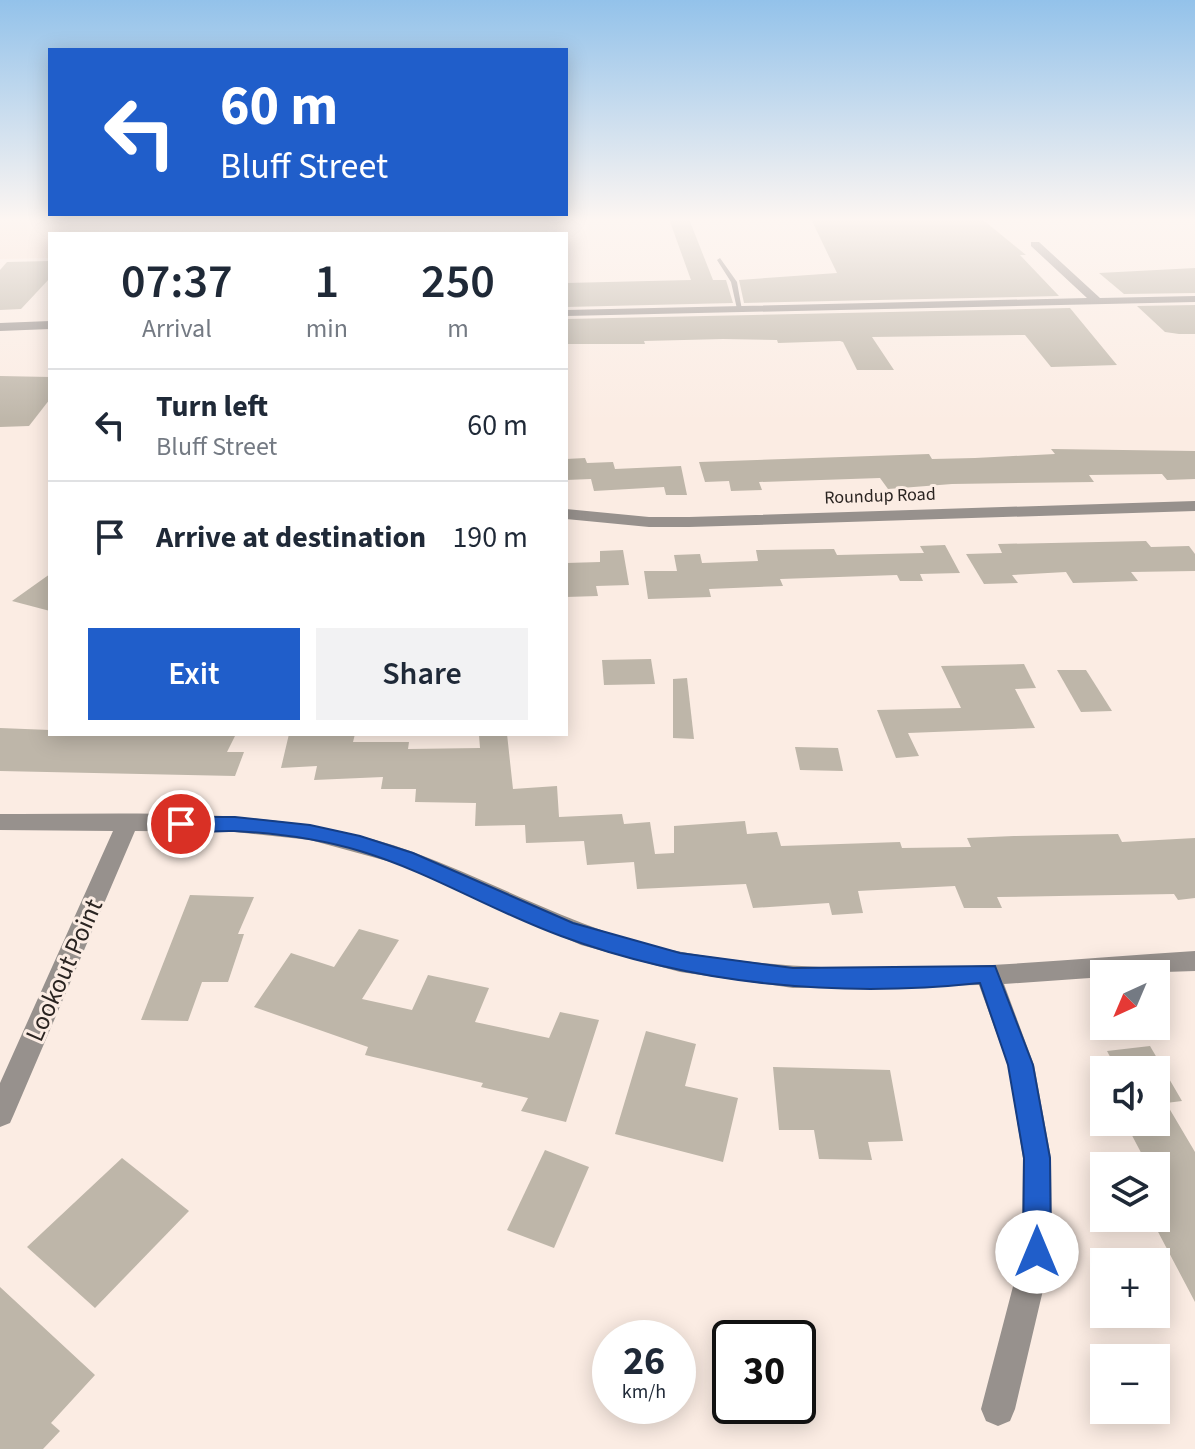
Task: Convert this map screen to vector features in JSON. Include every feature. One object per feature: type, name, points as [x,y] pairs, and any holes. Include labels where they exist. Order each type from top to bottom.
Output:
[{"type":"street","points":[[1081,287],[1097,301]]},
{"type":"street","points":[[568,313],[1195,299]]},
{"type":"street","points":[[0,327],[48,325]]},
{"type":"street","name":"Roundup Road","points":[[568,514],[662,522],[1195,506]]},
{"type":"street","points":[[0,822],[235,824],[310,832],[360,843],[405,858],[575,933],[680,962],[793,978],[948,977],[1195,961]]},
{"type":"street","name":"Lookout Point","points":[[0,1114],[127,825]]},
{"type":"street","points":[[987,973],[1021,1065],[1037,1158],[1037,1252],[998,1409]]},
{"type":"lane","points":[[735,287],[740,309]]},
{"type":"building","points":[[0,287],[42,287],[21,309],[0,310]]},
{"type":"building","points":[[568,287],[728,287],[733,303],[568,307]]},
{"type":"building","points":[[740,287],[1050,287],[1059,296],[744,303]]},
{"type":"building","points":[[1115,287],[1195,287],[1195,293],[1124,294]]},
{"type":"building","points":[[1195,305],[1195,334],[1165,332],[1137,306]]},
{"type":"building","points":[[1070,308],[1117,365],[1051,367],[1025,335],[872,337],[894,370],[857,370],[840,341],[778,343],[777,340],[723,339],[644,341],[645,344],[568,344],[568,319]]},
{"type":"building","points":[[0,376],[48,377],[48,402],[29,426],[0,427]]},
{"type":"building","points":[[1051,449],[1195,451],[1195,479],[1167,480],[1162,474],[1089,475],[1094,482],[952,484],[888,489],[880,478],[759,482],[762,490],[731,491],[729,481],[705,482],[699,462],[929,454],[932,459],[1055,454]]},
{"type":"building","points":[[585,458],[587,463],[613,462],[615,469],[681,466],[687,495],[666,495],[664,487],[594,491],[591,479],[568,480],[568,459]]},
{"type":"building","points":[[1146,541],[1151,547],[1189,546],[1195,554],[1195,571],[1131,572],[1138,581],[1073,583],[1066,572],[1012,575],[1018,583],[984,584],[966,554],[1002,553],[998,544]]},
{"type":"building","points":[[945,545],[960,573],[920,574],[923,581],[900,581],[897,575],[780,579],[783,586],[709,589],[711,597],[648,599],[644,571],[677,571],[674,555],[700,554],[702,563],[758,561],[756,550],[834,549],[837,555],[924,553],[920,546]]},
{"type":"building","points":[[623,550],[629,585],[596,586],[598,596],[568,597],[568,563],[600,562],[600,551]]},
{"type":"building","points":[[48,575],[48,610],[12,601]]},
{"type":"building","points":[[651,659],[655,684],[604,685],[602,660]]},
{"type":"building","points":[[1024,664],[1036,688],[1015,689],[1035,728],[908,733],[919,756],[896,758],[877,710],[961,708],[941,666]]},
{"type":"building","points":[[1057,670],[1086,670],[1112,711],[1081,712]]},
{"type":"building","points":[[687,678],[694,739],[673,738],[673,679]]},
{"type":"building","points":[[0,728],[48,730],[48,736],[235,736],[227,752],[244,752],[235,776],[0,771]]},
{"type":"building","points":[[289,736],[354,736],[353,742],[409,742],[408,749],[480,748],[479,736],[507,736],[513,789],[557,786],[559,817],[622,814],[624,824],[650,822],[655,854],[674,853],[674,826],[745,821],[747,834],[777,832],[781,846],[900,842],[902,848],[971,847],[967,838],[1014,836],[1118,834],[1122,842],[1195,838],[1195,898],[1178,900],[1174,894],[997,897],[1002,908],[964,908],[955,886],[858,891],[863,913],[832,915],[829,903],[753,908],[746,884],[637,889],[634,862],[587,865],[584,841],[526,843],[525,825],[475,826],[476,803],[415,802],[416,789],[381,789],[383,777],[314,780],[317,766],[281,768]]},
{"type":"building","points":[[795,747],[838,748],[843,771],[800,770]]},
{"type":"building","points":[[190,895],[254,897],[238,934],[244,934],[228,982],[202,982],[188,1021],[141,1020]]},
{"type":"building","points":[[359,929],[399,940],[362,999],[412,1010],[428,975],[489,988],[475,1022],[549,1038],[560,1012],[599,1020],[566,1122],[521,1111],[528,1098],[481,1087],[483,1083],[365,1055],[368,1047],[254,1007],[291,953],[334,967]]},
{"type":"building","points":[[646,1031],[696,1044],[685,1086],[738,1098],[723,1162],[615,1134]]},
{"type":"building","points":[[1150,1046],[1156,1056],[1110,1056],[1107,1051]]},
{"type":"building","points":[[773,1067],[890,1070],[903,1141],[868,1142],[872,1160],[819,1159],[814,1130],[779,1130]]},
{"type":"building","points":[[1170,1080],[1182,1101],[1170,1102]]},
{"type":"building","points":[[1170,1110],[1195,1152],[1195,1302],[1170,1255],[1170,1248],[1167,1248],[1158,1232],[1170,1232],[1170,1152],[1141,1152],[1132,1136],[1170,1136]]},
{"type":"building","points":[[545,1150],[589,1167],[554,1248],[507,1230]]},
{"type":"building","points":[[122,1158],[189,1211],[95,1308],[27,1247]]},
{"type":"building","points":[[0,1287],[95,1375],[51,1423],[60,1431],[43,1449],[0,1449]]},
{"type":"route","points":[[181,824],[235,824],[310,832],[360,843],[405,858],[567,930],[680,962],[793,978],[948,977],[987,973],[1021,1065],[1037,1158],[1037,1252]]}]
